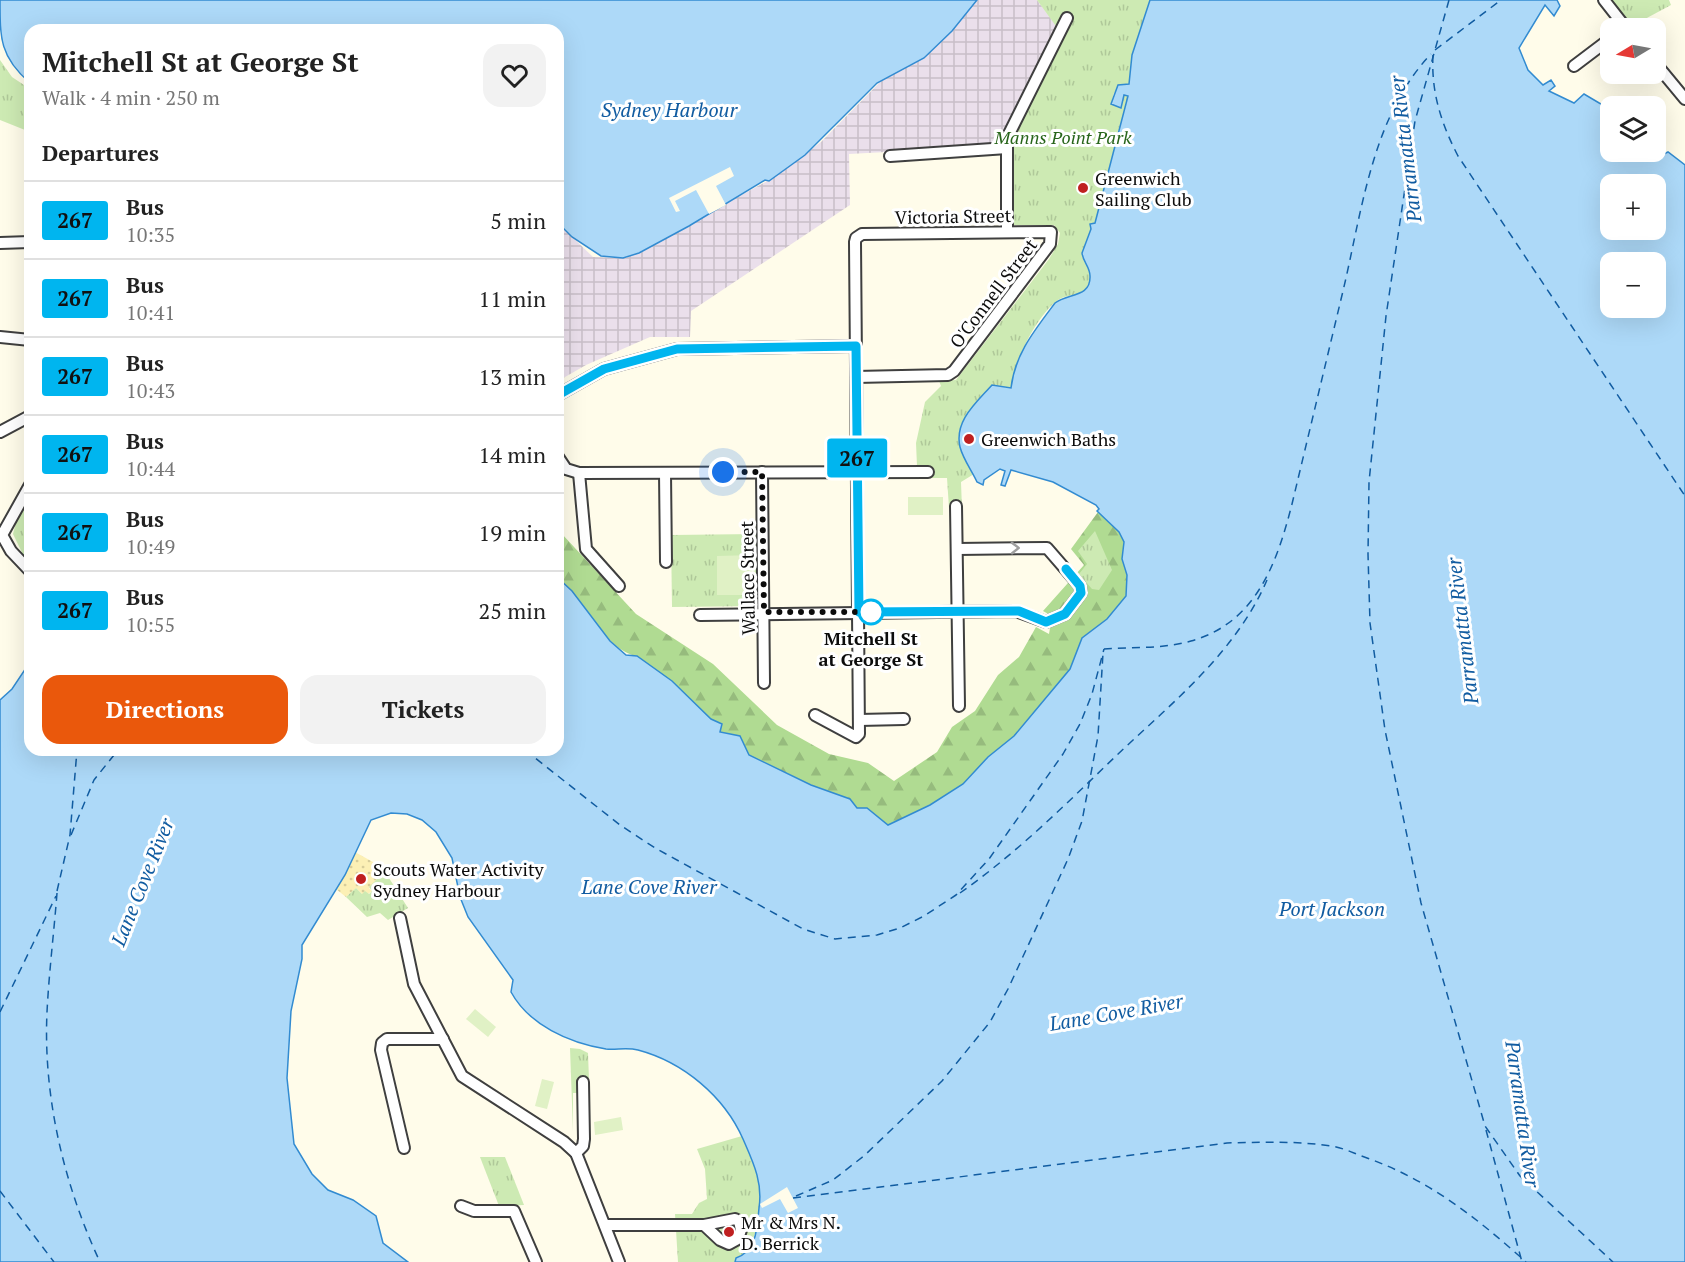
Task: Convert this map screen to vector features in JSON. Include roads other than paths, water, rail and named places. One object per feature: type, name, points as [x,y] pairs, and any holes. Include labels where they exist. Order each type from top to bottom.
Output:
[{"type":"street","points":[[1604,0],[1618,18]]},
{"type":"street","points":[[1008,231],[1007,138],[1067,18]]},
{"type":"street","points":[[1574,66],[1600,46]]},
{"type":"street","points":[[1666,76],[1685,99]]},
{"type":"street","points":[[890,156],[1007,148]]},
{"type":"street","name":"Victoria Street","points":[[856,346],[855,242],[862,234],[1045,230]]},
{"type":"street","name":"O'Connell Street","points":[[856,376],[948,375],[954,371],[1050,244],[1053,234],[1045,230]]},
{"type":"street","points":[[0,243],[24,242]]},
{"type":"street","points":[[0,337],[24,339]]},
{"type":"street","points":[[564,392],[604,369],[677,349],[856,346],[859,612],[859,720],[856,737],[815,715]]},
{"type":"street","points":[[0,432],[24,419]]},
{"type":"street","points":[[564,466],[566,469],[579,473],[928,472]]},
{"type":"street","name":"Wallace Street","points":[[762,472],[764,683]]},
{"type":"street","points":[[579,473],[586,549],[619,586]]},
{"type":"street","points":[[665,473],[666,562]]},
{"type":"street","points":[[24,496],[2,535],[11,551],[24,565]]},
{"type":"street","points":[[956,506],[959,706]]},
{"type":"street","points":[[700,615],[764,612],[1019,611],[1043,622],[1065,614],[1082,591],[1050,550],[1040,547],[957,549]]},
{"type":"street","points":[[859,720],[904,719]]},
{"type":"street","points":[[400,918],[414,984],[462,1076],[564,1142],[576,1153],[619,1262]]},
{"type":"street","points":[[404,1148],[381,1050],[382,1043],[387,1039],[443,1039]]},
{"type":"street","points":[[576,1153],[583,1146],[584,1139],[583,1082]]},
{"type":"street","points":[[461,1206],[474,1211],[514,1211],[536,1262]]},
{"type":"street","points":[[605,1226],[704,1225]]},
{"type":"water","name":"Sydney Harbour","points":[[0,0],[977,0],[952,31],[924,58],[877,83],[805,155],[769,181],[765,180],[639,253],[623,258],[601,256],[564,229],[564,24],[24,24],[24,78],[7,56],[0,26]]},
{"type":"water","name":"Port Jackson","points":[[1150,0],[1557,0],[1560,6],[1554,16],[1545,5],[1519,48],[1528,70],[1543,85],[1551,80],[1555,86],[1549,91],[1574,103],[1584,94],[1600,103],[1600,162],[1666,162],[1668,152],[1685,165],[1685,1262],[735,1262],[736,1258],[748,1250],[755,1238],[760,1189],[747,1148],[735,1123],[725,1109],[700,1083],[671,1063],[638,1050],[606,1049],[578,1042],[551,1031],[528,1014],[511,992],[513,980],[468,917],[460,897],[452,858],[436,832],[422,820],[407,814],[391,813],[371,820],[345,875],[302,945],[302,959],[291,1011],[287,1078],[294,1144],[312,1174],[328,1190],[353,1200],[376,1216],[383,1243],[408,1262],[0,1262],[0,700],[12,689],[24,671],[24,756],[564,756],[564,584],[610,641],[626,655],[637,656],[672,681],[711,719],[722,724],[720,732],[740,736],[749,755],[811,785],[850,799],[857,808],[867,808],[888,825],[930,805],[963,784],[988,757],[1014,736],[1070,669],[1082,638],[1107,619],[1126,596],[1127,575],[1122,559],[1124,542],[1119,532],[1097,511],[1099,509],[1096,505],[1053,482],[1011,470],[1005,486],[1001,485],[1005,471],[1000,469],[984,480],[983,485],[977,482],[965,460],[959,438],[963,421],[992,385],[1011,388],[1021,354],[1055,303],[1083,292],[1087,288],[1090,273],[1082,253],[1091,229],[1090,224],[1095,223],[1128,96],[1124,95],[1121,108],[1111,104],[1118,85],[1129,84],[1132,55]]},
{"type":"place","name":"Greenwich Sailing Club","points":[[1083,188]]},
{"type":"place","name":"Greenwich Baths","points":[[969,439]]},
{"type":"place","name":"Mitchell St at George St","points":[[871,612]]},
{"type":"place","name":"Scouts Water Activity Sydney Harbour","points":[[361,879]]},
{"type":"place","name":"Mr & Mrs N. D. Berrick","points":[[729,1232]]},
{"type":"park label","name":"Manns Point Park","points":[[1063,137]]},
{"type":"water label","name":"Parramatta River","points":[[1405,149]]},
{"type":"water label","name":"Parramatta River","points":[[1462,631]]},
{"type":"water label","name":"Lane Cove River","points":[[142,882]]},
{"type":"water label","name":"Lane Cove River","points":[[649,886]]},
{"type":"water label","name":"Lane Cove River","points":[[1116,1012]]},
{"type":"water label","name":"Parramatta River","points":[[1523,1114]]}]
